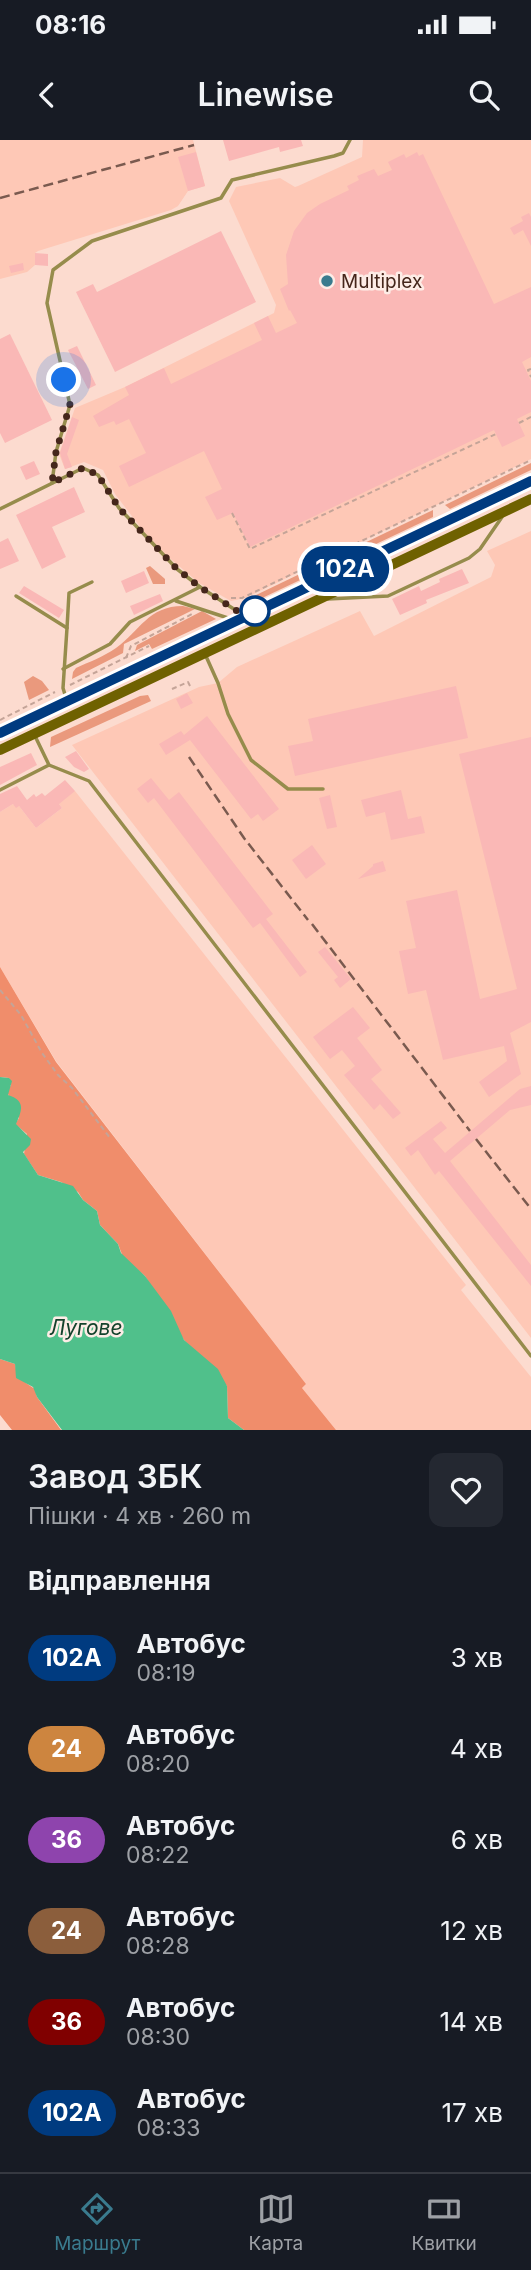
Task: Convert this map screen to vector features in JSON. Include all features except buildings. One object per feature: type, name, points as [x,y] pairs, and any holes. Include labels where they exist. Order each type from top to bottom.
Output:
[{"type":"main road","points":[[0,733],[531,481]]},
{"type":"main road","points":[[0,750],[531,499]]},
{"type":"lane","points":[[52,483],[56,452],[70,405],[47,303],[53,270],[92,241],[222,198],[232,180],[343,153],[350,140]]},
{"type":"lane","points":[[0,509],[83,468],[98,475],[119,508],[177,569],[220,599],[240,618]]},
{"type":"lane","points":[[319,600],[388,596],[470,558],[480,549],[508,510]]},
{"type":"lane","points":[[67,700],[63,688],[63,669],[69,593],[92,582]]},
{"type":"lane","points":[[63,669],[110,644],[130,622],[200,587]]},
{"type":"lane","points":[[16,596],[66,628]]},
{"type":"lane","points":[[176,601],[240,618]]},
{"type":"lane","points":[[205,654],[228,714],[251,760],[288,789],[323,789]]},
{"type":"lane","points":[[34,734],[49,765],[89,781],[531,1356]]},
{"type":"lane","points":[[0,790],[49,765]]},
{"type":"path","points":[[531,369],[528,370],[531,377]]},
{"type":"path","points":[[519,423],[531,417]]},
{"type":"path","points":[[232,513],[250,550],[496,434]]},
{"type":"path","points":[[220,599],[242,598],[531,460]]},
{"type":"path","points":[[126,658],[131,646],[203,608]]},
{"type":"path","points":[[133,654],[149,646]]},
{"type":"path","points":[[173,690],[188,682],[190,686]]},
{"type":"path","points":[[0,990],[21,1014],[42,1053],[58,1075],[72,1087],[110,1138]]},
{"type":"shaded area","points":[[0,140],[193,140],[205,186],[188,191],[178,206],[171,210],[38,251],[35,253],[35,265],[27,272],[0,279]]},
{"type":"shaded area","points":[[363,140],[531,140],[531,459],[245,598],[231,601],[199,583],[154,545],[115,494],[103,470],[84,462],[65,469],[59,454],[75,408],[125,387],[274,313],[276,305],[229,201],[236,187],[280,178],[295,187],[298,186],[362,157]]},
{"type":"shaded area","points":[[531,463],[531,470],[450,509],[445,505]]},
{"type":"shaded area","points":[[433,510],[433,517],[258,600],[248,599]]},
{"type":"shaded area","points":[[531,531],[531,1338],[72,745],[199,687],[218,683],[237,667],[360,611],[374,636],[491,577],[495,565],[487,551]]},
{"type":"shaded area","points":[[150,566],[165,579],[165,584],[153,584],[146,568]]},
{"type":"shaded area","points":[[171,607],[195,609],[124,644],[123,653],[72,679],[76,668],[116,648],[153,615]]},
{"type":"shaded area","points":[[202,611],[216,619],[152,649],[149,644],[135,651],[137,645]]},
{"type":"shaded area","points":[[33,676],[42,681],[49,690],[29,700],[24,682]]},
{"type":"shaded area","points":[[148,695],[151,701],[50,747],[51,737],[140,696]]},
{"type":"shaded area","points":[[75,791],[466,1285],[461,1290],[531,1377],[531,1430],[336,1430],[302,1388],[306,1384],[56,1061],[0,967],[0,812],[13,804],[19,806],[36,828],[62,808],[50,792]]},
{"type":"shaded area","points":[[0,967],[56,1062],[306,1384],[302,1388],[336,1430],[244,1430],[228,1418],[227,1386],[184,1340],[145,1276],[123,1257],[118,1244],[100,1225],[97,1211],[83,1200],[78,1192],[61,1182],[38,1175],[24,1154],[27,1134],[15,1124],[19,1118],[7,1092],[11,1085],[9,1078],[0,1077]]},
{"type":"shaded area","points":[[0,1359],[15,1364],[19,1376],[35,1389],[37,1397],[61,1430],[12,1430],[0,1415]]},
{"type":"water","name":"Лугове","points":[[0,1077],[12,1081],[8,1095],[18,1100],[21,1107],[16,1124],[31,1139],[30,1145],[23,1152],[38,1175],[73,1186],[83,1200],[97,1211],[100,1225],[118,1244],[121,1253],[145,1276],[171,1311],[184,1340],[218,1369],[227,1386],[228,1418],[244,1430],[62,1430],[37,1397],[33,1387],[16,1378],[15,1364],[0,1359]]},
{"type":"railway","points":[[0,198],[194,145]]},
{"type":"railway","points":[[189,757],[244,838],[308,920]]},
{"type":"railway","points":[[312,924],[470,1131]]},
{"type":"railway","points":[[476,1139],[531,1209]]},
{"type":"bus line","name":"102А","points":[[0,733],[531,481]]},
{"type":"place","name":"Multiplex","points":[[327,281]]},
{"type":"route","points":[[64,380],[70,405],[56,452],[52,483],[83,468],[98,475],[119,508],[177,569],[245,616],[255,611]]}]
